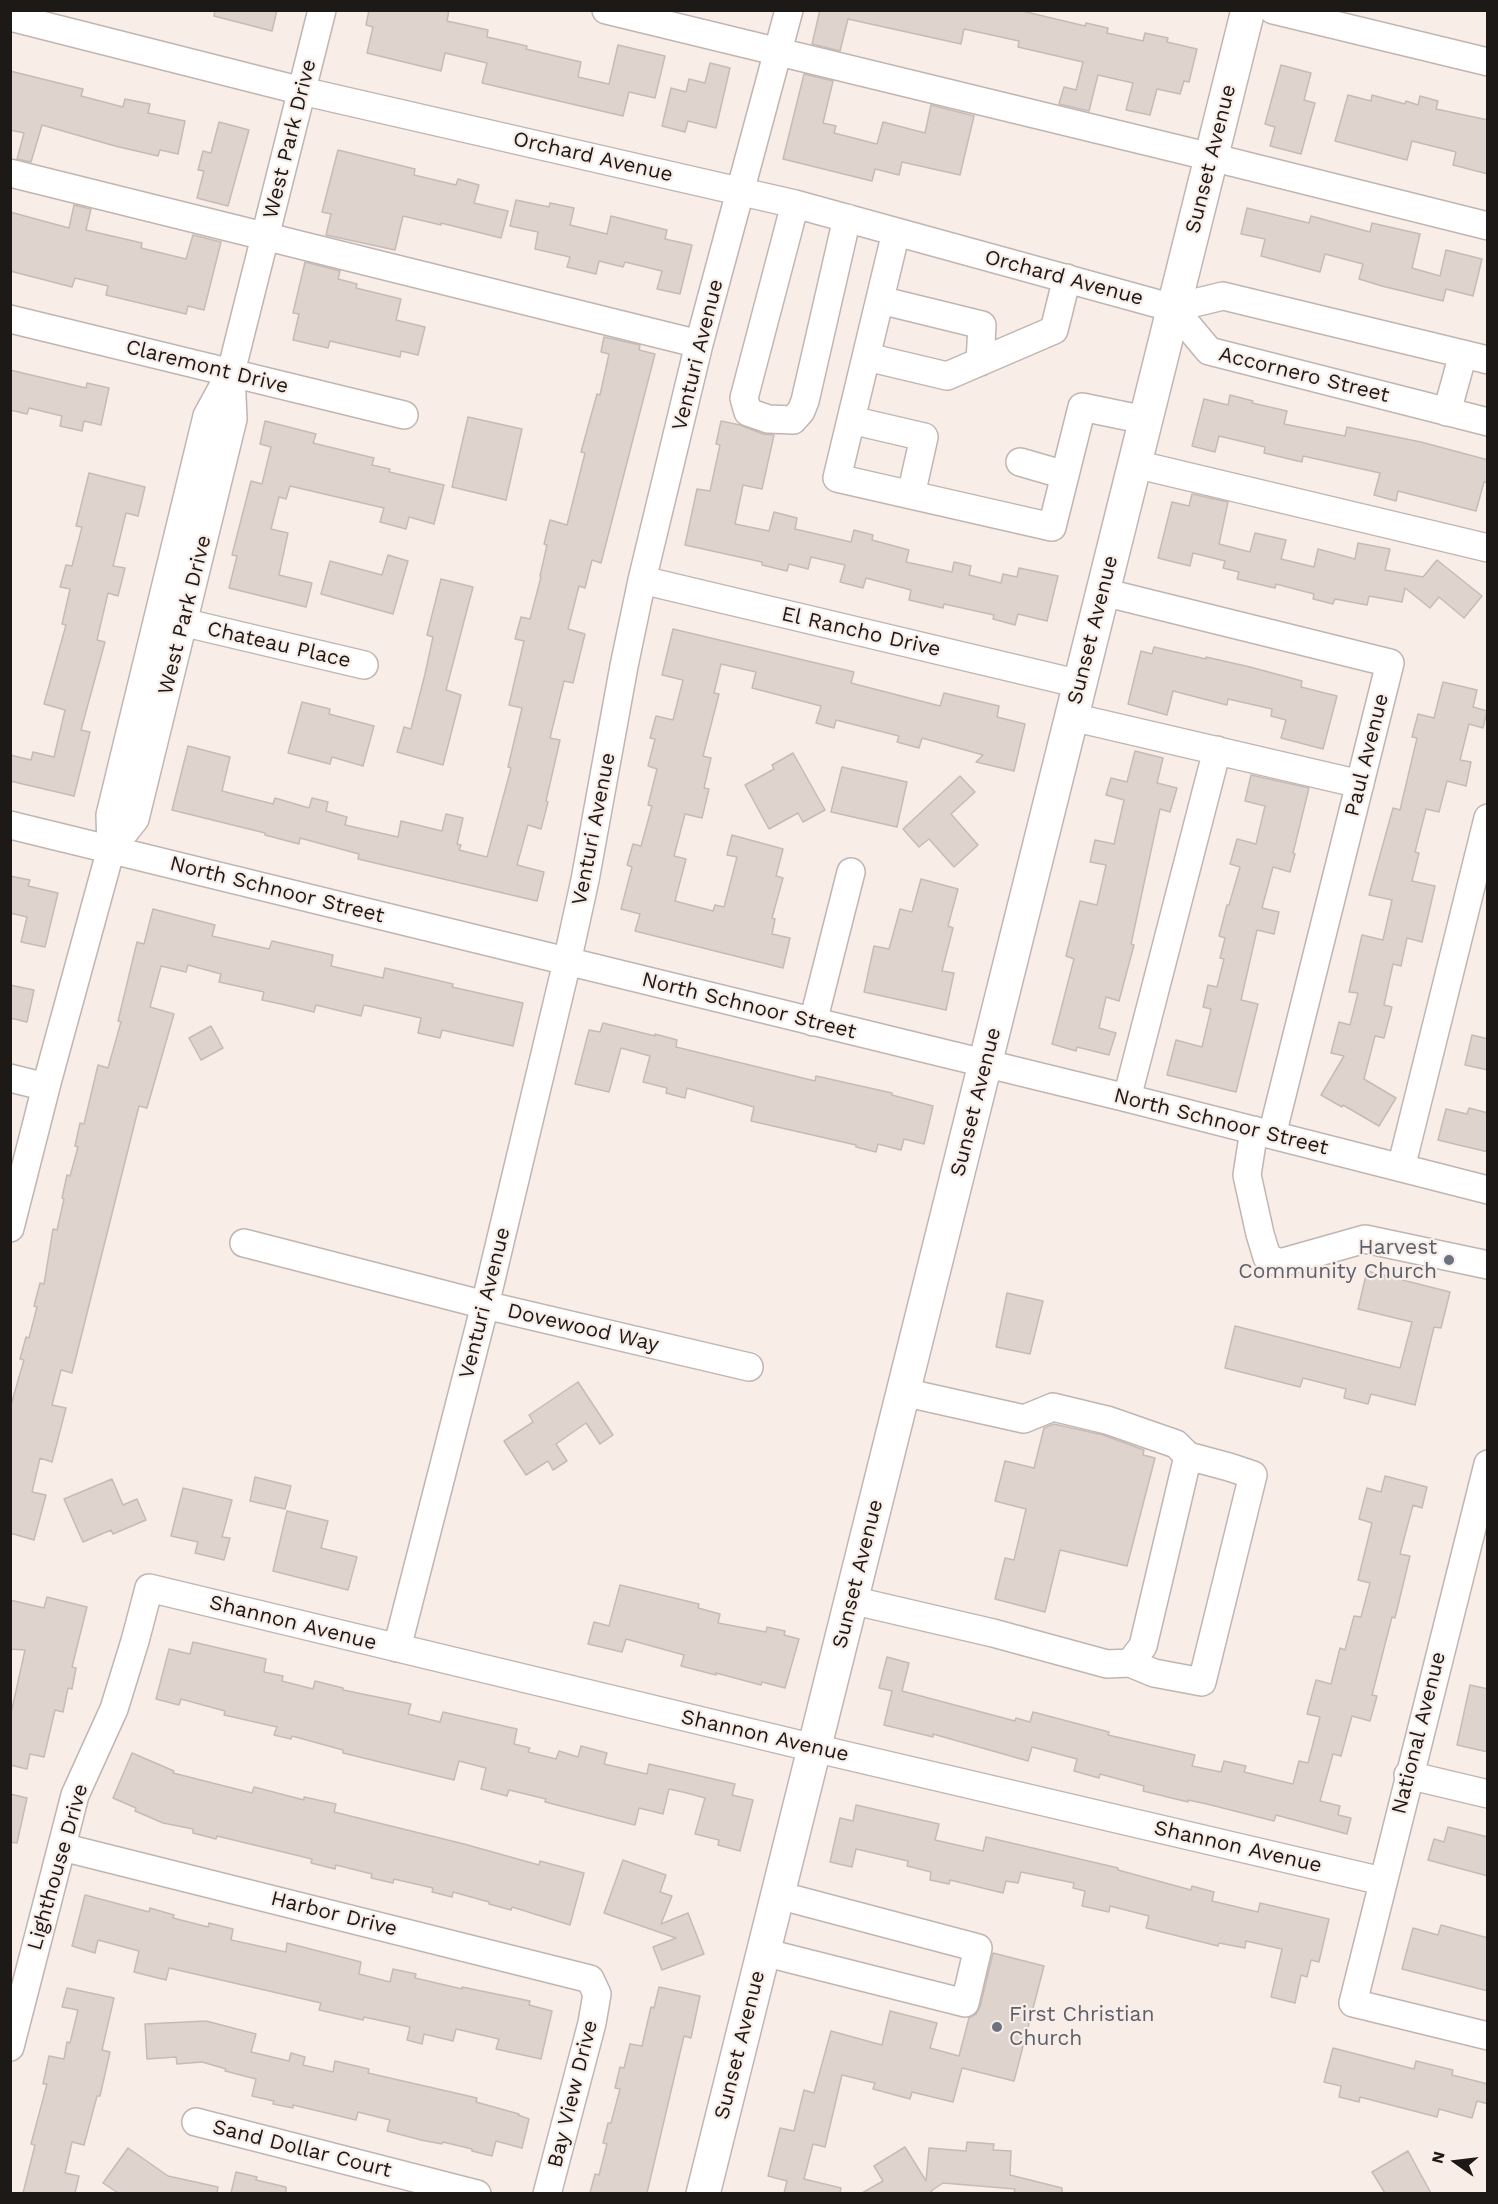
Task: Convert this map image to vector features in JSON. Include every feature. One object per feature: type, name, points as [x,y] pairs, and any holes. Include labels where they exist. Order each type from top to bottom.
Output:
[{"type":"main road","name":"Sunset Avenue","points":[[703,2193],[1248,10]]},
{"type":"street","name":"West Park Drive","points":[[10,1228],[111,849],[110,815],[171,619],[207,416],[231,372],[322,10]]},
{"type":"street","points":[[606,10],[1488,226]]},
{"type":"street","name":"Venturi Avenue","points":[[397,1648],[485,1305],[567,962],[585,880],[642,580],[699,344],[789,10]]},
{"type":"street","points":[[1273,10],[1488,62]]},
{"type":"street","name":"Orchard Avenue","points":[[10,17],[302,91],[741,190],[1173,308]]},
{"type":"street","points":[[10,173],[699,344]]},
{"type":"street","points":[[795,204],[744,398],[747,412],[768,419],[793,420],[801,411],[805,401],[847,218]]},
{"type":"street","points":[[896,232],[837,478],[1052,527],[1082,407],[1145,420]]},
{"type":"street","points":[[867,357],[947,376],[1054,330],[1067,278]]},
{"type":"street","points":[[1173,308],[1223,296],[1475,357],[1447,412]]},
{"type":"street","points":[[880,300],[982,325],[980,362]]},
{"type":"street","name":"Accornero Street","points":[[1173,308],[1209,351],[1488,422]]},
{"type":"street","name":"Claremont Drive","points":[[10,319],[404,415]]},
{"type":"street","points":[[851,420],[924,437],[911,495]]},
{"type":"street","points":[[1020,462],[1065,475]]},
{"type":"street","points":[[1135,464],[1488,548]]},
{"type":"street","name":"El Rancho Drive","points":[[642,580],[1080,684]]},
{"type":"street","name":"Paul Avenue","points":[[1103,592],[1390,663],[1360,784],[1263,1132],[1247,1175],[1267,1257],[1280,1263],[1365,1239],[1488,1264]]},
{"type":"street","name":"Chateau Place","points":[[171,619],[363,665]]},
{"type":"street","points":[[1072,717],[1360,784]]},
{"type":"street","points":[[1127,1098],[1216,750]]},
{"type":"street","points":[[1401,1168],[1488,818]]},
{"type":"street","name":"North Schnoor Street","points":[[10,825],[1127,1098],[1488,1190]]},
{"type":"street","points":[[813,1022],[851,872]]},
{"type":"street","points":[[10,1078],[46,1086]]},
{"type":"street","name":"Dovewood Way","points":[[244,1243],[485,1305],[749,1368]]},
{"type":"street","points":[[851,1600],[993,1633],[1107,1664],[1130,1663],[1154,1673],[1202,1682],[1253,1475],[1188,1456],[1176,1444],[1107,1420],[1053,1407],[1024,1419],[903,1392]]},
{"type":"street","points":[[1130,1663],[1143,1646],[1188,1456]]},
{"type":"street","name":"National Avenue","points":[[1488,1464],[1479,1530],[1408,1775],[1353,2003],[1488,2036]]},
{"type":"street","name":"Shannon Avenue","points":[[149,1588],[814,1748],[1382,1881]]},
{"type":"street","name":"Lighthouse Drive","points":[[10,2047],[75,1795],[114,1709],[149,1588]]},
{"type":"street","points":[[1408,1775],[1488,1794]]},
{"type":"street","name":"Harbor Drive","points":[[62,1847],[564,1971],[590,1979],[597,1994]]},
{"type":"street","points":[[763,1952],[965,2003],[978,1948],[777,1895]]},
{"type":"street","name":"Bay View Drive","points":[[547,2193],[592,2023],[597,1994]]},
{"type":"street","name":"Sand Dollar Court","points":[[196,2122],[477,2193]]},
{"type":"building","points":[[215,10],[277,10],[272,31],[214,16]]},
{"type":"building","points":[[369,10],[449,10],[447,21],[488,30],[487,37],[527,46],[526,49],[581,62],[578,77],[609,84],[618,45],[665,56],[655,98],[629,92],[623,116],[482,83],[487,63],[445,53],[441,71],[367,53],[373,27],[366,25]]},
{"type":"building","points":[[820,10],[1018,10],[1085,26],[1086,23],[1108,28],[1107,33],[1143,41],[1145,33],[1168,38],[1167,42],[1197,49],[1189,82],[1184,81],[1180,94],[1157,89],[1150,115],[1126,110],[1133,83],[1098,75],[1089,111],[1059,104],[1064,87],[1076,90],[1083,62],[1018,47],[1019,41],[964,29],[961,44],[848,19],[840,51],[812,44]]},
{"type":"building","points":[[710,63],[730,68],[716,128],[688,121],[685,132],[662,126],[671,88],[686,92],[689,79],[705,83]]},
{"type":"building","points":[[1281,65],[1311,73],[1304,100],[1315,103],[1301,154],[1270,146],[1275,127],[1265,124]]},
{"type":"building","points":[[10,71],[83,89],[81,96],[123,107],[125,99],[150,104],[148,113],[185,121],[178,154],[160,150],[158,156],[42,125],[31,162],[17,159],[24,133],[10,130]]},
{"type":"building","points":[[804,74],[833,81],[823,123],[836,126],[834,133],[877,144],[883,122],[925,133],[931,105],[974,116],[960,175],[902,162],[899,175],[875,169],[872,181],[783,159]]},
{"type":"building","points":[[1348,95],[1371,101],[1372,95],[1418,105],[1420,96],[1438,101],[1436,109],[1488,120],[1488,174],[1453,165],[1456,152],[1412,141],[1407,160],[1335,141]]},
{"type":"building","points":[[219,122],[249,130],[228,206],[197,198],[204,171],[198,170],[203,151],[211,153]]},
{"type":"building","points":[[338,150],[415,169],[414,175],[456,185],[458,179],[479,185],[474,203],[508,211],[501,238],[403,216],[395,250],[326,235],[331,214],[322,212]]},
{"type":"building","points":[[516,200],[549,207],[550,203],[574,208],[570,225],[607,234],[611,216],[667,230],[665,239],[692,245],[680,294],[657,289],[662,271],[625,262],[623,267],[599,261],[596,274],[567,267],[570,257],[535,249],[538,232],[510,226]]},
{"type":"building","points":[[74,205],[91,209],[86,230],[142,243],[141,248],[186,259],[193,235],[221,242],[204,310],[188,306],[186,314],[106,295],[108,286],[75,278],[72,287],[10,271],[10,212],[69,228]]},
{"type":"building","points":[[1247,208],[1309,223],[1311,216],[1370,232],[1372,223],[1420,234],[1412,268],[1440,276],[1446,250],[1482,259],[1473,296],[1446,289],[1443,301],[1382,286],[1359,279],[1363,264],[1325,254],[1320,272],[1261,256],[1265,239],[1241,234]]},
{"type":"building","points":[[305,262],[340,271],[338,279],[357,284],[356,288],[401,299],[396,320],[425,327],[418,355],[401,351],[400,357],[330,341],[328,348],[293,340],[299,314],[293,313]]},
{"type":"building","points":[[604,337],[640,345],[639,350],[655,354],[601,563],[592,560],[585,588],[579,586],[568,629],[585,634],[573,683],[564,681],[550,738],[560,740],[541,829],[528,825],[517,865],[544,872],[537,901],[358,859],[359,854],[300,838],[299,844],[265,835],[265,833],[172,810],[188,746],[230,757],[222,791],[273,804],[275,798],[309,808],[312,798],[328,802],[326,811],[347,817],[345,825],[398,837],[401,821],[442,831],[446,814],[463,818],[457,844],[461,845],[459,850],[487,857],[511,768],[508,767],[522,708],[509,705],[524,641],[515,639],[521,617],[530,619],[541,577],[547,545],[544,544],[550,520],[567,525],[585,453],[581,452],[597,394],[600,395],[609,354],[601,352]]},
{"type":"building","points":[[10,370],[86,388],[87,383],[109,388],[101,425],[84,421],[82,431],[60,426],[62,416],[29,408],[27,414],[10,410]]},
{"type":"building","points":[[1230,395],[1287,411],[1284,424],[1345,436],[1347,427],[1421,442],[1488,460],[1488,483],[1484,482],[1476,511],[1398,491],[1396,501],[1374,495],[1380,473],[1303,456],[1302,462],[1264,453],[1265,447],[1219,436],[1215,452],[1192,446],[1204,399],[1228,405]]},
{"type":"building","points":[[468,417],[522,429],[506,500],[452,487]]},
{"type":"building","points":[[265,421],[316,434],[313,443],[374,458],[372,465],[390,469],[389,472],[444,485],[434,524],[409,517],[406,529],[380,522],[384,508],[290,486],[286,499],[279,497],[271,529],[288,533],[279,575],[312,583],[306,607],[229,588],[237,556],[232,555],[251,481],[262,484],[271,447],[260,444]]},
{"type":"building","points":[[721,421],[763,434],[774,435],[762,489],[743,485],[735,524],[769,531],[774,512],[797,518],[795,529],[851,542],[854,530],[873,535],[872,540],[909,550],[906,562],[952,572],[954,562],[971,566],[969,575],[1001,583],[1003,574],[1017,577],[1019,568],[1058,576],[1047,621],[1018,614],[1015,625],[993,619],[994,615],[944,604],[943,608],[909,600],[911,590],[866,578],[863,588],[840,582],[845,565],[811,557],[808,569],[789,564],[787,571],[762,565],[762,562],[685,545],[697,489],[710,491],[720,445],[716,444]]},
{"type":"building","points":[[89,473],[145,487],[138,516],[126,513],[113,566],[125,568],[118,596],[108,593],[97,640],[105,642],[81,730],[90,732],[74,796],[10,781],[10,755],[31,760],[33,752],[54,757],[65,710],[44,704],[66,625],[62,624],[70,589],[60,587],[66,565],[72,566],[82,527],[76,526]]},
{"type":"building","points":[[1192,494],[1228,502],[1219,544],[1250,552],[1255,533],[1286,540],[1281,559],[1314,567],[1318,549],[1355,559],[1358,543],[1390,549],[1385,570],[1423,577],[1437,560],[1482,596],[1464,618],[1439,597],[1430,608],[1405,588],[1402,602],[1369,596],[1367,605],[1335,599],[1333,604],[1313,599],[1314,594],[1276,584],[1275,588],[1237,579],[1239,572],[1223,568],[1225,561],[1193,553],[1190,566],[1158,558],[1172,502],[1189,506]]},
{"type":"building","points":[[388,555],[408,561],[393,614],[321,594],[330,561],[382,575]]},
{"type":"building","points":[[441,579],[473,587],[446,690],[461,695],[443,765],[397,752],[404,727],[411,729],[425,674],[433,637],[427,635]]},
{"type":"building","points":[[673,629],[854,672],[851,683],[940,706],[944,693],[999,706],[997,717],[1025,724],[1014,771],[976,762],[983,755],[922,738],[919,748],[897,742],[899,736],[836,720],[834,728],[816,723],[821,706],[752,688],[756,672],[721,664],[714,693],[719,694],[703,756],[711,758],[704,788],[709,789],[702,818],[685,814],[674,856],[686,859],[675,901],[713,911],[715,905],[724,907],[737,857],[727,855],[732,835],[783,849],[776,876],[783,878],[772,918],[775,919],[772,934],[790,938],[783,968],[635,931],[640,914],[621,909],[632,867],[627,865],[633,844],[641,846],[652,806],[648,805],[657,769],[648,766],[655,739],[650,738],[656,716],[673,720],[683,680],[662,675]]},
{"type":"building","points":[[1154,647],[1250,667],[1302,681],[1301,687],[1337,696],[1323,749],[1281,738],[1286,720],[1271,716],[1272,709],[1228,699],[1227,705],[1173,691],[1167,715],[1128,704],[1141,651],[1152,654]]},
{"type":"building","points":[[1443,682],[1477,690],[1473,707],[1487,711],[1483,728],[1469,724],[1460,760],[1471,762],[1466,786],[1447,781],[1439,812],[1426,809],[1415,852],[1419,853],[1412,881],[1435,886],[1422,942],[1407,938],[1401,966],[1393,964],[1384,1005],[1392,1007],[1384,1038],[1375,1036],[1364,1079],[1396,1098],[1379,1126],[1321,1095],[1344,1056],[1331,1053],[1339,1022],[1350,1025],[1358,993],[1349,992],[1362,935],[1383,940],[1392,900],[1369,895],[1393,808],[1400,810],[1417,738],[1412,737],[1418,714],[1434,718]]},
{"type":"building","points":[[302,702],[330,709],[329,714],[374,726],[363,766],[332,757],[330,764],[288,753]]},
{"type":"building","points":[[1135,751],[1163,758],[1157,783],[1177,788],[1170,812],[1160,809],[1131,944],[1134,945],[1119,1001],[1106,997],[1099,1028],[1116,1033],[1109,1055],[1077,1047],[1076,1051],[1052,1044],[1074,959],[1066,956],[1080,901],[1097,905],[1106,865],[1090,862],[1095,840],[1114,844],[1124,800],[1106,795],[1111,778],[1127,782]]},
{"type":"building","points":[[793,753],[825,810],[803,822],[798,813],[769,829],[745,785],[774,769],[772,765]]},
{"type":"building","points":[[842,767],[907,782],[897,827],[831,812]]},
{"type":"building","points":[[1251,775],[1309,788],[1290,872],[1273,867],[1262,908],[1279,912],[1274,934],[1257,930],[1241,1000],[1258,1004],[1236,1092],[1167,1075],[1176,1040],[1202,1047],[1211,1009],[1203,1007],[1208,985],[1217,987],[1224,959],[1220,958],[1225,938],[1219,936],[1240,867],[1230,864],[1237,839],[1256,844],[1265,806],[1245,801]]},
{"type":"building","points":[[960,776],[975,792],[951,814],[978,845],[954,867],[929,839],[919,847],[903,829]]},
{"type":"building","points":[[10,876],[30,880],[28,886],[58,893],[45,947],[21,942],[27,917],[10,913]]},
{"type":"building","points":[[921,879],[958,889],[948,926],[953,928],[942,971],[954,973],[946,1010],[864,992],[874,946],[889,949],[900,909],[912,912]]},
{"type":"building","points":[[153,909],[215,925],[212,936],[269,949],[272,941],[333,955],[331,966],[383,978],[385,968],[453,984],[452,987],[523,1003],[513,1046],[442,1030],[440,1038],[418,1033],[421,1018],[364,1005],[361,1016],[316,1005],[314,1012],[262,1000],[264,992],[219,982],[221,974],[188,965],[186,972],[161,966],[150,1007],[174,1014],[147,1108],[139,1106],[72,1373],[61,1370],[52,1405],[66,1408],[52,1462],[40,1458],[32,1492],[46,1495],[34,1540],[10,1533],[10,1408],[24,1360],[20,1359],[26,1337],[29,1338],[37,1307],[34,1306],[40,1283],[44,1284],[53,1229],[57,1230],[67,1175],[70,1176],[78,1147],[75,1146],[80,1123],[84,1124],[98,1065],[108,1068],[121,1022],[118,1021],[137,942],[144,944]]},
{"type":"building","points":[[10,985],[34,990],[27,1022],[10,1018]]},
{"type":"building","points":[[603,1023],[677,1040],[676,1047],[815,1081],[816,1076],[892,1093],[892,1095],[933,1106],[924,1144],[904,1139],[901,1150],[878,1144],[876,1152],[856,1147],[856,1145],[751,1121],[754,1107],[687,1088],[685,1098],[666,1093],[667,1088],[643,1082],[650,1056],[621,1048],[609,1092],[575,1084],[589,1030],[600,1032]]},
{"type":"building","points":[[211,1026],[223,1048],[201,1060],[189,1038]]},
{"type":"building","points":[[1472,1035],[1488,1039],[1488,1070],[1465,1065]]},
{"type":"building","points":[[1469,1108],[1488,1113],[1488,1152],[1438,1140],[1446,1109],[1467,1114]]},
{"type":"building","points":[[1367,1271],[1450,1292],[1441,1328],[1434,1327],[1415,1405],[1371,1394],[1368,1404],[1344,1398],[1346,1389],[1303,1378],[1300,1387],[1225,1368],[1235,1326],[1400,1368],[1412,1322],[1358,1309]]},
{"type":"building","points":[[1007,1293],[1043,1301],[1030,1354],[996,1347]]},
{"type":"building","points":[[578,1382],[613,1435],[600,1444],[586,1423],[556,1444],[567,1461],[553,1470],[548,1461],[526,1475],[504,1441],[533,1422],[529,1415]]},
{"type":"building","points":[[1054,1424],[1103,1435],[1144,1450],[1143,1455],[1155,1458],[1127,1566],[1060,1550],[1045,1612],[995,1599],[1005,1558],[1014,1560],[1026,1509],[995,1501],[1005,1461],[1034,1468],[1044,1428]]},
{"type":"building","points":[[1385,1476],[1427,1487],[1422,1508],[1413,1505],[1400,1554],[1410,1556],[1395,1618],[1392,1617],[1372,1695],[1377,1696],[1370,1721],[1352,1716],[1341,1756],[1333,1754],[1320,1801],[1340,1806],[1338,1815],[1351,1818],[1347,1834],[1276,1815],[1274,1821],[1143,1791],[1144,1786],[1100,1774],[1099,1778],[1074,1771],[1077,1759],[1032,1747],[1028,1761],[933,1734],[933,1737],[884,1725],[892,1691],[879,1688],[887,1657],[909,1663],[902,1691],[1015,1721],[1016,1718],[1030,1722],[1033,1712],[1109,1732],[1108,1735],[1195,1755],[1192,1766],[1221,1772],[1224,1761],[1246,1766],[1244,1772],[1293,1784],[1299,1761],[1308,1763],[1320,1717],[1307,1714],[1316,1680],[1331,1684],[1340,1648],[1345,1650],[1354,1616],[1361,1617],[1370,1583],[1358,1580],[1372,1523],[1359,1519],[1367,1488],[1381,1492]]},
{"type":"building","points":[[255,1477],[291,1486],[285,1509],[250,1501]]},
{"type":"building","points":[[112,1479],[123,1505],[137,1499],[146,1520],[113,1534],[111,1530],[83,1542],[64,1499]]},
{"type":"building","points":[[183,1488],[232,1500],[222,1537],[230,1538],[224,1560],[195,1553],[198,1542],[171,1536]]},
{"type":"building","points":[[287,1511],[328,1521],[321,1548],[357,1557],[348,1590],[273,1571]]},
{"type":"building","points":[[620,1585],[699,1604],[698,1608],[720,1614],[718,1623],[766,1632],[767,1627],[785,1631],[784,1635],[799,1639],[785,1688],[762,1682],[761,1685],[681,1666],[684,1655],[626,1639],[622,1652],[588,1644],[594,1622],[609,1626]]},
{"type":"building","points":[[47,1597],[87,1607],[72,1667],[76,1668],[72,1689],[68,1688],[63,1712],[55,1710],[44,1757],[30,1754],[27,1769],[10,1765],[10,1718],[25,1650],[10,1649],[10,1600],[44,1608]]},
{"type":"building","points":[[193,1642],[266,1659],[264,1672],[283,1676],[282,1681],[313,1689],[315,1681],[343,1688],[343,1690],[411,1704],[408,1714],[440,1722],[443,1712],[517,1729],[514,1744],[530,1748],[528,1752],[556,1759],[559,1751],[578,1757],[581,1746],[607,1753],[604,1764],[647,1774],[649,1764],[735,1784],[732,1795],[753,1800],[740,1851],[718,1845],[719,1840],[695,1834],[705,1798],[687,1793],[669,1789],[663,1814],[639,1808],[635,1825],[545,1802],[546,1799],[509,1790],[507,1796],[481,1789],[486,1768],[459,1761],[454,1780],[343,1753],[343,1750],[292,1736],[291,1739],[274,1735],[277,1727],[224,1715],[225,1711],[181,1699],[179,1705],[156,1699],[169,1649],[190,1654]]},
{"type":"building","points":[[1470,1685],[1488,1689],[1488,1752],[1457,1745]]},
{"type":"building","points":[[132,1753],[174,1771],[173,1773],[252,1793],[254,1787],[304,1800],[304,1797],[336,1804],[334,1812],[539,1865],[540,1861],[584,1873],[570,1925],[453,1892],[452,1897],[432,1892],[433,1888],[394,1879],[393,1883],[371,1878],[372,1874],[336,1865],[335,1869],[311,1863],[312,1859],[217,1836],[216,1839],[193,1833],[193,1829],[163,1823],[113,1798]]},
{"type":"building","points":[[10,1794],[27,1798],[17,1843],[10,1842]]},
{"type":"building","points":[[856,1805],[939,1824],[935,1840],[983,1851],[986,1837],[1118,1868],[1118,1870],[1191,1890],[1192,1886],[1214,1892],[1212,1901],[1258,1912],[1260,1903],[1329,1919],[1319,1962],[1311,1960],[1307,1977],[1301,1975],[1295,2003],[1271,1997],[1282,1949],[1246,1941],[1245,1948],[1219,1943],[1218,1946],[1146,1928],[1149,1916],[1110,1906],[1109,1912],[1082,1906],[1085,1891],[1073,1888],[1074,1883],[1021,1872],[1018,1883],[1006,1881],[1003,1893],[950,1880],[949,1884],[930,1880],[931,1872],[907,1866],[908,1861],[856,1849],[852,1867],[830,1862],[840,1818],[853,1821]]},
{"type":"building","points":[[1448,1827],[1488,1837],[1488,1876],[1428,1860],[1434,1839],[1444,1842]]},
{"type":"building","points":[[623,1860],[666,1875],[660,1892],[672,1896],[661,1924],[688,1913],[704,1954],[662,1970],[653,1947],[676,1938],[604,1913]]},
{"type":"building","points":[[85,1895],[149,1912],[150,1908],[174,1915],[173,1918],[208,1927],[209,1923],[233,1929],[231,1940],[286,1952],[287,1943],[361,1962],[359,1974],[390,1982],[393,1969],[416,1974],[415,1978],[462,1989],[462,1987],[530,2001],[529,2005],[552,2011],[541,2059],[496,2049],[499,2039],[456,2029],[453,2041],[424,2034],[422,2044],[407,2040],[410,2027],[319,2010],[321,2003],[169,1968],[166,1980],[134,1972],[139,1951],[98,1940],[95,1953],[72,1946]]},
{"type":"building","points":[[1441,1925],[1488,1938],[1488,1991],[1402,1969],[1413,1928],[1438,1935]]},
{"type":"building","name":"First Christian Church","points":[[993,1953],[1044,1966],[1014,2081],[962,2068],[953,2102],[912,2092],[910,2099],[873,2089],[875,2083],[842,2075],[825,2147],[813,2144],[804,2179],[841,2188],[840,2193],[784,2193],[787,2181],[768,2176],[780,2128],[794,2131],[804,2090],[814,2093],[831,2031],[882,2045],[890,2011],[937,2023],[930,2048],[959,2056],[969,2018],[976,2014],[980,2007]]},
{"type":"building","points":[[659,1987],[700,1996],[691,2038],[684,2036],[647,2193],[590,2193],[595,2174],[599,2175],[607,2144],[603,2143],[620,2089],[615,2088],[620,2067],[624,2068],[630,2044],[642,2046],[651,2007],[654,2008]]},
{"type":"building","points":[[67,1988],[114,1998],[102,2050],[110,2052],[100,2096],[97,2096],[84,2145],[72,2142],[65,2173],[79,2176],[75,2193],[23,2193],[35,2145],[31,2144],[47,2084],[43,2084],[49,2056],[64,2059],[78,2010],[62,2007]]},
{"type":"building","points":[[206,2021],[256,2034],[251,2052],[289,2061],[291,2053],[305,2057],[303,2065],[333,2072],[335,2061],[369,2069],[368,2073],[477,2098],[476,2102],[519,2114],[529,2119],[522,2148],[496,2141],[492,2156],[443,2142],[442,2144],[421,2140],[387,2131],[390,2120],[358,2112],[356,2120],[293,2105],[293,2108],[273,2104],[274,2101],[252,2096],[256,2079],[225,2071],[226,2069],[202,2062],[177,2064],[176,2057],[147,2059],[145,2024]]},
{"type":"building","points":[[1333,2048],[1414,2069],[1416,2061],[1453,2070],[1452,2075],[1488,2084],[1488,2104],[1477,2101],[1472,2118],[1439,2109],[1437,2117],[1360,2097],[1359,2102],[1339,2097],[1341,2086],[1324,2082]]},
{"type":"building","points":[[967,2142],[994,2144],[993,2150],[1011,2151],[1010,2175],[1062,2188],[1062,2193],[1014,2193],[1015,2189],[943,2183],[931,2191],[933,2193],[862,2193],[883,2181],[874,2166],[905,2147],[926,2181],[929,2148],[966,2151]]},
{"type":"building","points":[[128,2148],[168,2176],[218,2187],[217,2193],[118,2193],[103,2183]]},
{"type":"building","points":[[1408,2151],[1431,2193],[1385,2193],[1372,2172]]},
{"type":"building","points":[[236,2172],[257,2177],[256,2180],[286,2187],[286,2193],[231,2193]]},
{"type":"place","name":"Harvest Community Church","points":[[1449,1260]]},
{"type":"place","name":"First Christian Church","points":[[997,2027]]}]
